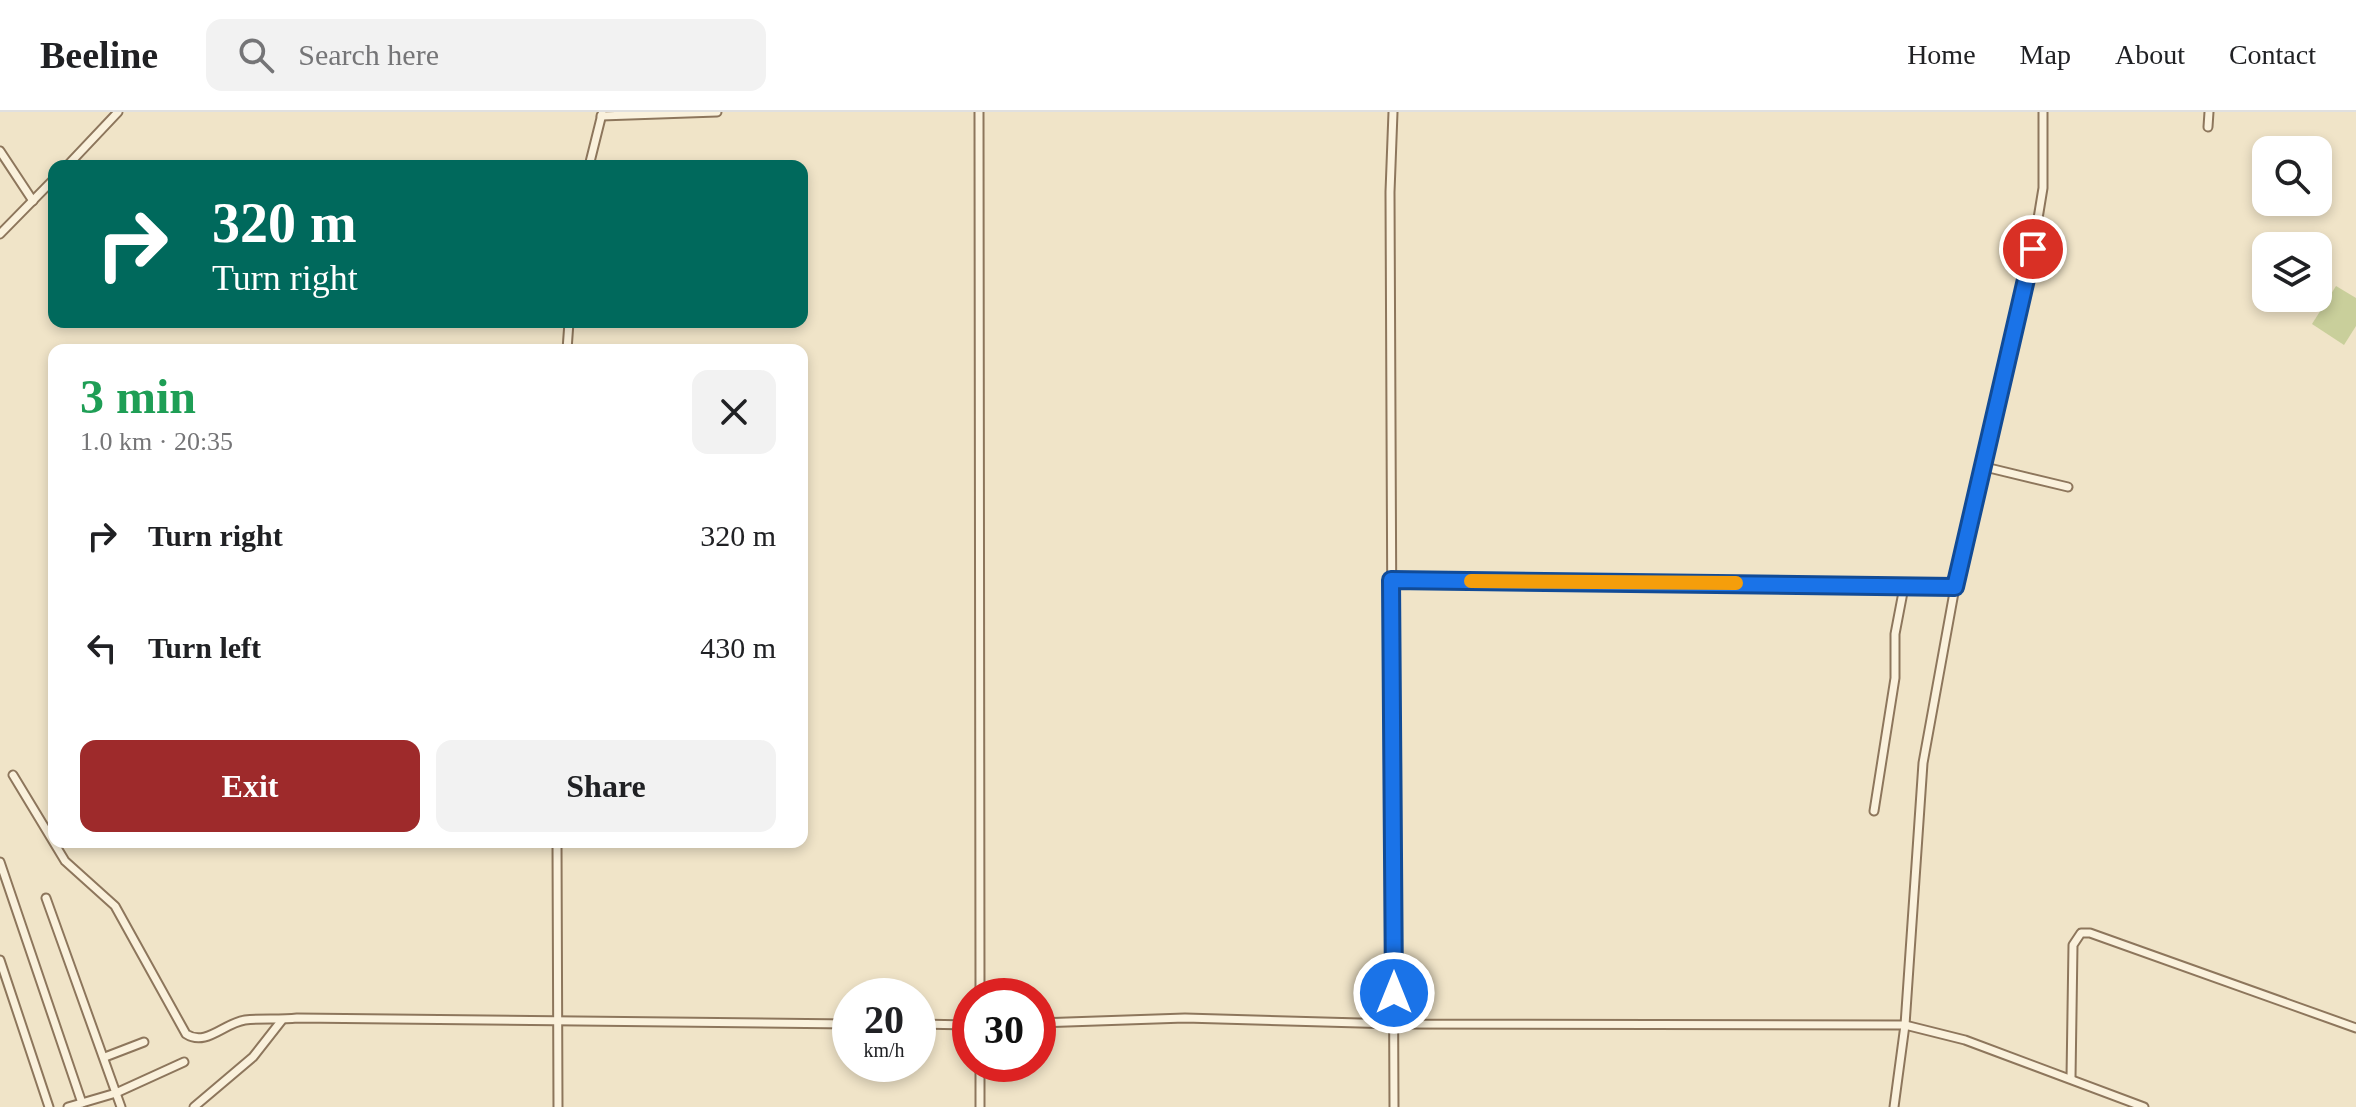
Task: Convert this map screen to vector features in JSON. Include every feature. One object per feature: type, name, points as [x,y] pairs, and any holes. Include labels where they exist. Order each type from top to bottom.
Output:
[{"type":"street","points":[[73,160],[118,112]]},
{"type":"street","points":[[590,160],[602,114],[717,112]]},
{"type":"street","points":[[979,112],[980,978]]},
{"type":"street","points":[[1393,112],[1390,192],[1394,1107]]},
{"type":"street","points":[[1894,1107],[1905,1025],[1920,785],[1955,587],[1985,467],[2036,234],[2043,188],[2043,112]]},
{"type":"street","points":[[2208,127],[2209,112]]},
{"type":"street","points":[[0,151],[33,201]]},
{"type":"street","points":[[0,234],[48,185]]},
{"type":"street","points":[[1985,467],[2068,487]]},
{"type":"street","points":[[1391,580],[1955,587]]},
{"type":"street","points":[[1874,811],[1895,678],[1895,634],[1904,587]]},
{"type":"street","points":[[13,775],[48,833]]},
{"type":"street","points":[[57,848],[65,861],[115,906],[186,1034],[201,1039],[243,1020],[832,1024]]},
{"type":"street","points":[[557,848],[558,1107]]},
{"type":"street","points":[[0,862],[82,1103]]},
{"type":"street","points":[[46,898],[121,1107]]},
{"type":"street","points":[[2071,1078],[2073,945],[2081,933],[2090,933],[2356,1028]]},
{"type":"street","points":[[0,960],[49,1107]]},
{"type":"street","points":[[1056,1022],[1185,1018],[1395,1024],[1905,1025],[1965,1040],[2144,1107]]},
{"type":"street","points":[[194,1107],[253,1057],[282,1020]]},
{"type":"street","points":[[105,1057],[144,1042]]},
{"type":"street","points":[[68,1107],[116,1093],[184,1062]]},
{"type":"street","points":[[980,1082],[980,1107]]},
{"type":"green space","points":[[2336,286],[2356,298],[2356,326],[2344,345],[2312,324],[2320,312],[2332,312],[2332,292]]},
{"type":"slow traffic","points":[[1471,581],[1736,583]]},
{"type":"route","points":[[1394,993],[1391,580],[1955,587],[1989,452],[2033,249]]}]
